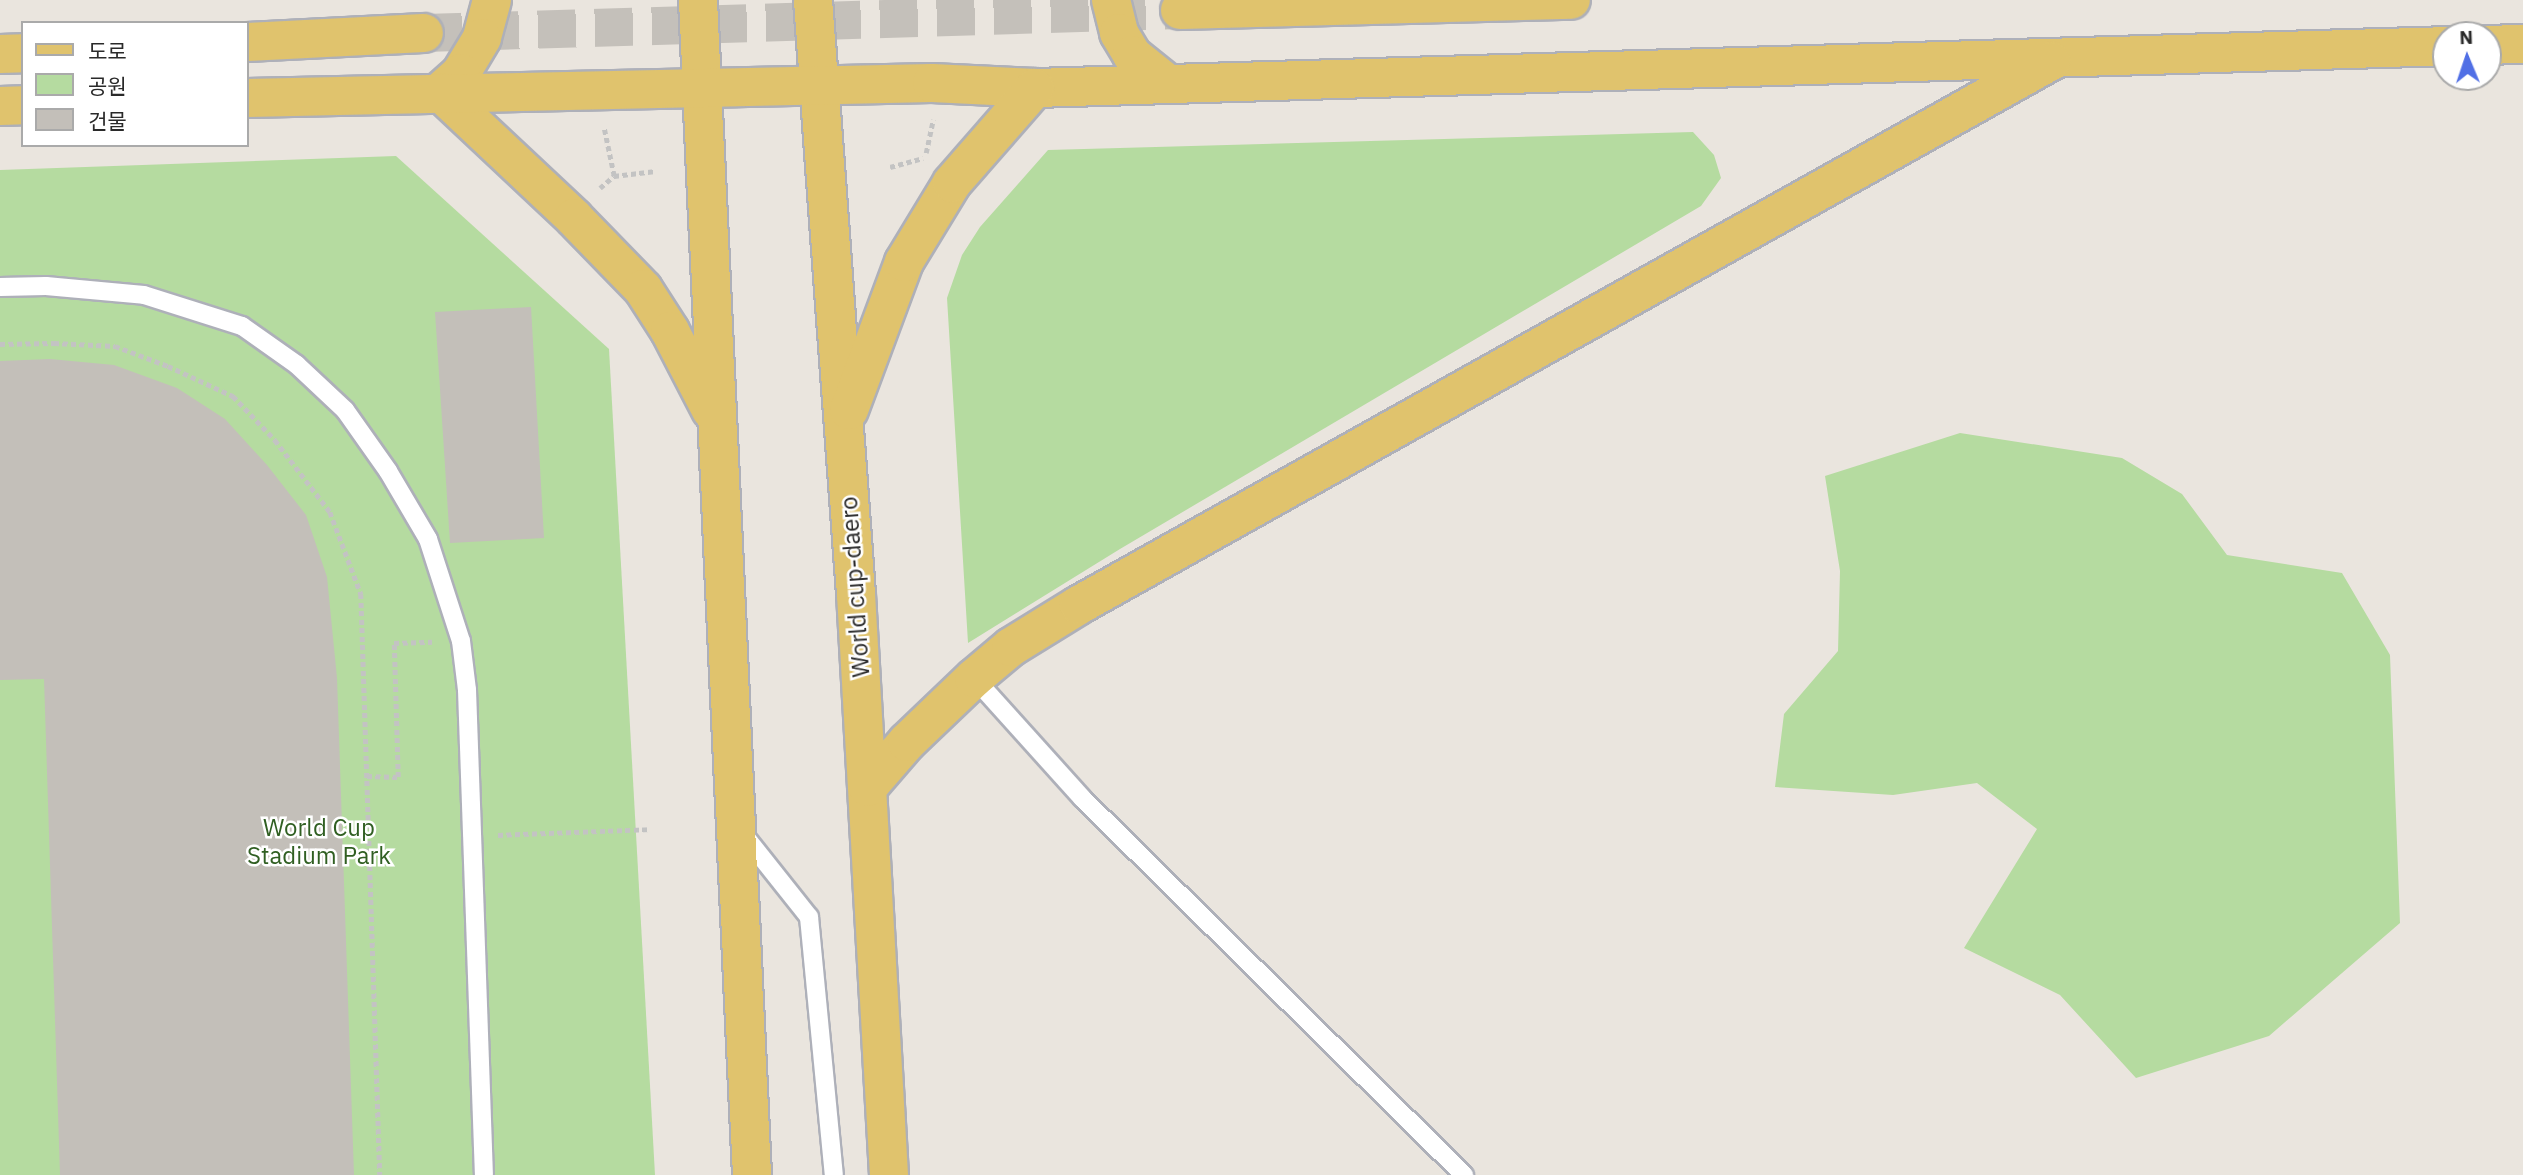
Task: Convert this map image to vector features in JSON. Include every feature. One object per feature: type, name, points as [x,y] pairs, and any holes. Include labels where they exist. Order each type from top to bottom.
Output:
[{"type":"main road","points":[[440,92],[461,73],[482,38],[492,0]]},
{"type":"main road","points":[[698,0],[752,1175]]},
{"type":"main road","name":"World cup-daero","points":[[813,0],[868,787],[889,1175]]},
{"type":"main road","points":[[1111,0],[1119,33],[1132,55],[1168,85]]},
{"type":"main road","points":[[1180,10],[1571,0]]},
{"type":"main road","points":[[248,42],[424,33]]},
{"type":"main road","points":[[2502,45],[2523,44]]},
{"type":"main road","points":[[248,98],[703,86],[932,83],[1035,88],[1168,85],[2432,46]]},
{"type":"main road","points":[[0,54],[21,53]]},
{"type":"main road","points":[[868,787],[907,743],[974,678],[1011,647],[1079,605],[2055,58]]},
{"type":"main road","points":[[844,422],[904,262],[952,183],[1035,88]]},
{"type":"main road","points":[[440,92],[574,218],[643,289],[670,331],[717,421]]},
{"type":"main road","points":[[0,106],[21,105]]},
{"type":"lane","points":[[0,286],[46,286],[144,295],[242,326],[297,365],[345,410],[395,482],[428,538],[461,641],[467,690],[484,1175]]},
{"type":"lane","points":[[974,678],[1082,797],[1464,1175]]},
{"type":"lane","points":[[734,824],[809,917],[834,1175]]},
{"type":"path","points":[[890,167],[925,157],[935,110]]},
{"type":"path","points":[[603,125],[614,176]]},
{"type":"path","points":[[595,192],[614,176],[656,171]]},
{"type":"path","points":[[0,344],[115,346],[168,366],[233,397],[275,440],[330,512],[360,594],[380,1175]]},
{"type":"path","points":[[367,776],[398,777],[394,643],[461,641]]},
{"type":"path","points":[[474,836],[651,829]]},
{"type":"green space","points":[[1693,132],[1714,155],[1721,178],[1701,206],[1120,549],[968,643],[947,298],[962,255],[980,227],[1048,150]]},
{"type":"green space","name":"World Cup Stadium Park","points":[[396,156],[609,349],[655,1175],[0,1175],[0,170]]},
{"type":"green space","points":[[1960,433],[2122,458],[2182,494],[2227,555],[2342,573],[2390,655],[2400,923],[2269,1036],[2136,1078],[2060,995],[1964,948],[2037,829],[1977,783],[1893,795],[1775,787],[1784,714],[1838,651],[1840,571],[1825,476]]},
{"type":"building","points":[[531,307],[544,538],[450,543],[435,312]]},
{"type":"building","points":[[50,359],[114,365],[177,388],[225,419],[267,465],[306,515],[327,577],[337,678],[354,1175],[60,1175],[44,679],[0,680],[0,361]]},
{"type":"tunnel","points":[[424,33],[1180,10]]}]
